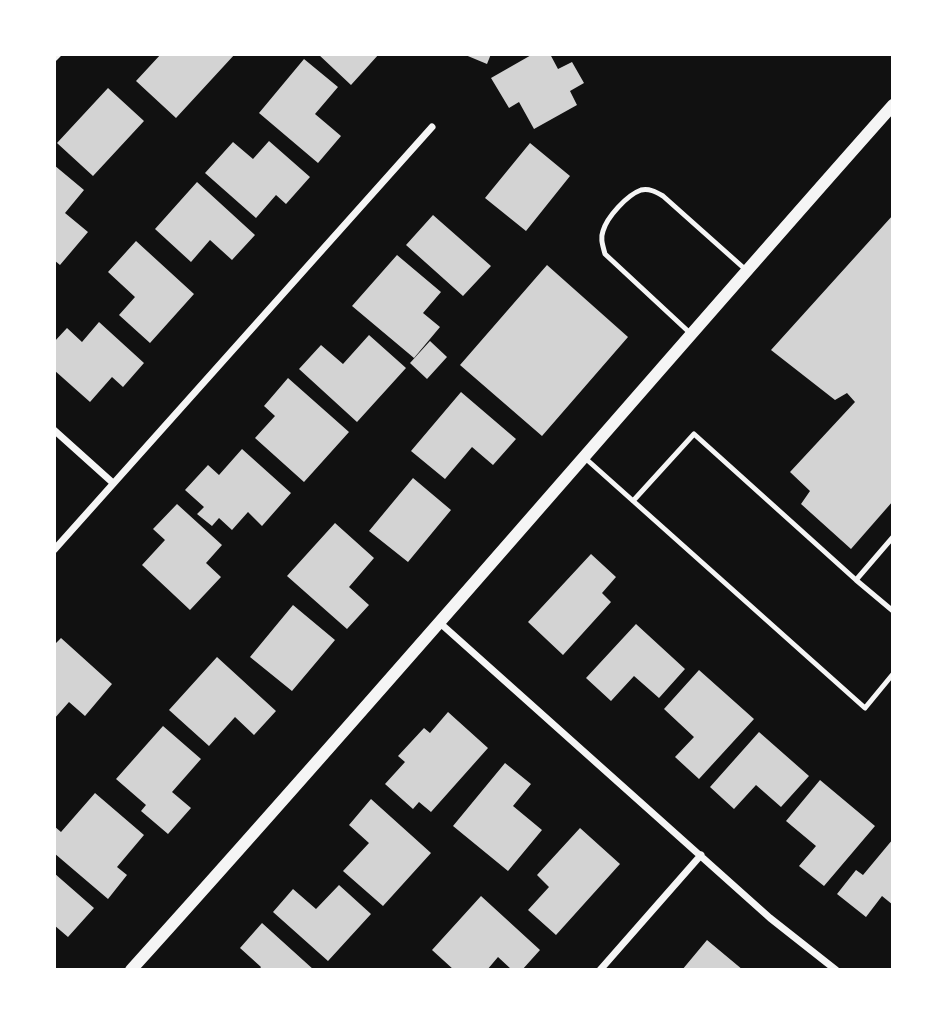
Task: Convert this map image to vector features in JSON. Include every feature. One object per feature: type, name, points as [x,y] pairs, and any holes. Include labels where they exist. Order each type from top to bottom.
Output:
[{"type":"street","points":[[131,970],[440,624],[690,333],[893,105]]},
{"type":"street","points":[[54,550],[432,127]]},
{"type":"street","points":[[54,430],[113,483]]},
{"type":"street","points":[[440,624],[770,918],[836,970]]},
{"type":"street","points":[[600,970],[701,855]]},
{"type":"lane","points":[[690,333],[605,254],[601,240],[611,216],[631,196],[643,189],[653,190],[746,270]]},
{"type":"lane","points":[[633,501],[694,434],[893,611]]},
{"type":"lane","points":[[585,458],[865,708],[893,674]]},
{"type":"lane","points":[[856,580],[893,537]]},
{"type":"building","points":[[161,54],[235,54],[176,118],[136,81]]},
{"type":"building","points":[[318,54],[379,54],[351,85]]},
{"type":"building","points":[[463,54],[491,54],[487,64]]},
{"type":"building","points":[[533,54],[550,54],[558,69],[572,62],[584,83],[570,91],[577,105],[534,129],[519,102],[509,108],[491,78]]},
{"type":"building","points":[[304,59],[338,87],[315,114],[341,136],[318,163],[259,113]]},
{"type":"building","points":[[108,88],[144,121],[93,176],[57,143]]},
{"type":"building","points":[[269,141],[310,177],[286,204],[276,195],[256,218],[205,173],[233,142],[253,159]]},
{"type":"building","points":[[530,143],[570,176],[526,231],[485,198]]},
{"type":"building","points":[[54,165],[84,190],[65,213],[88,232],[60,265],[54,260]]},
{"type":"building","points":[[197,182],[255,235],[232,260],[210,240],[191,262],[155,229]]},
{"type":"building","points":[[433,215],[491,266],[463,296],[406,245]]},
{"type":"building","points":[[893,215],[893,501],[851,549],[801,504],[810,491],[790,472],[855,402],[847,393],[835,400],[771,350]]},
{"type":"building","points":[[136,241],[194,294],[150,343],[119,315],[135,297],[108,272]]},
{"type":"building","points":[[397,255],[441,292],[423,313],[440,327],[414,358],[352,306]]},
{"type":"building","points":[[547,265],[628,337],[542,436],[460,365]]},
{"type":"building","points":[[99,322],[144,363],[123,387],[112,377],[90,402],[54,370],[54,342],[67,328],[82,342]]},
{"type":"building","points":[[369,335],[406,368],[357,422],[299,369],[321,345],[343,364]]},
{"type":"building","points":[[430,341],[447,357],[427,379],[410,363]]},
{"type":"building","points":[[288,378],[349,432],[304,482],[255,438],[275,416],[264,406]]},
{"type":"building","points":[[461,392],[516,439],[493,465],[472,447],[445,479],[411,451]]},
{"type":"building","points":[[242,449],[291,493],[262,526],[248,512],[232,530],[219,518],[212,526],[197,514],[204,507],[185,490],[208,465],[219,475]]},
{"type":"building","points":[[413,478],[451,510],[408,562],[369,531]]},
{"type":"building","points":[[177,504],[222,545],[206,563],[221,577],[190,610],[142,565],[165,540],[153,529]]},
{"type":"building","points":[[335,523],[374,558],[349,587],[369,605],[347,629],[287,576]]},
{"type":"building","points":[[591,554],[616,577],[602,593],[611,602],[563,655],[528,622]]},
{"type":"building","points":[[293,605],[335,640],[292,691],[250,657]]},
{"type":"building","points":[[636,624],[685,669],[659,698],[634,676],[611,701],[586,678]]},
{"type":"building","points":[[61,638],[112,684],[85,716],[69,702],[54,719],[54,645]]},
{"type":"building","points":[[217,657],[276,711],[254,735],[235,717],[209,746],[169,710]]},
{"type":"building","points":[[699,670],[754,719],[699,779],[675,757],[694,737],[664,709]]},
{"type":"building","points":[[448,712],[488,748],[431,812],[419,802],[413,809],[385,784],[405,762],[398,756],[424,728],[430,733]]},
{"type":"building","points":[[163,726],[201,759],[172,792],[191,808],[168,834],[141,811],[146,805],[116,779]]},
{"type":"building","points":[[759,732],[809,776],[781,807],[756,785],[734,809],[710,787]]},
{"type":"building","points":[[505,763],[531,784],[513,806],[542,830],[508,871],[453,826]]},
{"type":"building","points":[[820,780],[875,826],[824,886],[799,866],[816,846],[786,821]]},
{"type":"building","points":[[95,793],[144,835],[117,867],[127,875],[108,899],[54,853],[54,826],[61,832]]},
{"type":"building","points":[[371,799],[431,853],[383,906],[343,871],[369,843],[349,825]]},
{"type":"building","points":[[580,828],[620,864],[556,935],[528,910],[549,887],[537,875]]},
{"type":"building","points":[[893,839],[893,905],[882,896],[866,917],[837,894],[856,870],[863,875]]},
{"type":"building","points":[[54,873],[94,908],[68,937],[54,925]]},
{"type":"building","points":[[339,885],[371,914],[328,961],[273,912],[293,889],[316,909]]},
{"type":"building","points":[[481,896],[540,950],[522,970],[512,970],[498,957],[487,970],[454,970],[432,950]]},
{"type":"building","points":[[262,923],[314,970],[259,970],[261,967],[240,948]]},
{"type":"building","points":[[707,940],[743,970],[682,970]]}]
